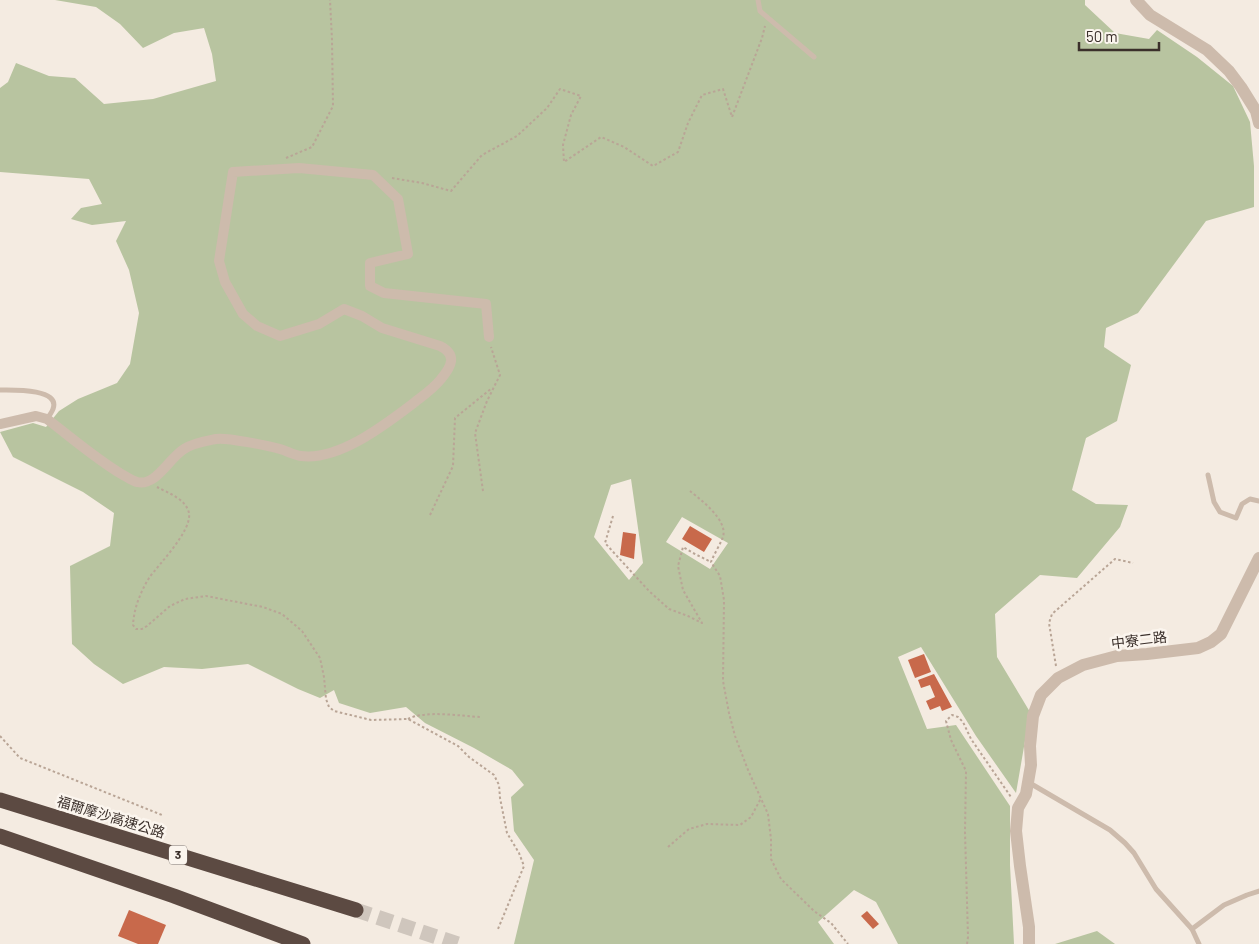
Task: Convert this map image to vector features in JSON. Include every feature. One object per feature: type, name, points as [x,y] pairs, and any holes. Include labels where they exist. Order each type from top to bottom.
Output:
[{"type":"highway","name":"福爾摩沙高速公路","points":[[0,800],[356,910]]},
{"type":"highway","points":[[0,836],[174,896],[303,944]]},
{"type":"street","points":[[1136,0],[1150,15],[1207,50],[1229,71],[1256,111],[1259,123]]},
{"type":"street","points":[[0,424],[36,416],[47,419],[112,468],[136,482],[146,482],[157,477],[174,456],[185,448],[220,438],[278,448],[300,456],[318,457],[355,443],[401,413],[439,382],[451,362],[451,355],[448,350],[382,328],[362,316],[344,309],[319,324],[280,336],[257,326],[243,314],[225,282],[219,261],[233,172],[299,168],[373,175],[398,199],[408,254],[370,263],[370,286],[384,293],[486,304],[489,337]]},
{"type":"street","name":"中寮二路","points":[[1029,944],[1029,927],[1016,831],[1018,808],[1026,794],[1031,765],[1030,746],[1033,716],[1041,695],[1058,678],[1083,665],[1116,656],[1198,648],[1211,642],[1220,634],[1259,558]]},
{"type":"lane","points":[[758,0],[760,12],[814,56]]},
{"type":"lane","points":[[0,390],[29,391],[50,397],[54,402],[54,408],[47,419]]},
{"type":"lane","points":[[1208,475],[1214,502],[1220,512],[1236,518],[1242,504],[1250,499],[1259,501]]},
{"type":"lane","points":[[1027,781],[1110,830],[1125,842],[1156,889],[1192,929],[1199,944]]},
{"type":"lane","points":[[1192,929],[1224,905],[1247,894],[1259,891]]},
{"type":"path","points":[[280,161],[312,148],[332,106],[330,0]]},
{"type":"path","points":[[373,175],[422,183],[451,191],[482,155],[517,136],[547,108],[560,89],[581,96],[571,116],[563,145],[564,162],[602,136],[624,147],[653,166],[678,152],[688,123],[702,95],[723,89],[732,117],[762,38],[766,17]]},
{"type":"path","points":[[483,491],[475,433],[500,375],[489,337]]},
{"type":"path","points":[[430,515],[453,466],[455,418],[494,386]]},
{"type":"path","points":[[146,482],[174,495],[184,504],[189,514],[187,526],[168,556],[149,578],[136,606],[133,626],[136,629],[142,629],[147,626],[170,606],[185,599],[206,596],[263,607],[282,614],[302,631],[320,658],[328,707],[334,711],[371,720],[408,719],[414,716],[432,714],[480,717]]},
{"type":"path","points":[[690,491],[709,507],[720,521],[724,535],[710,562]]},
{"type":"path","points":[[613,516],[605,543],[648,592],[669,609],[702,623],[683,590],[678,566],[683,547],[710,562],[720,576],[724,600],[724,681],[728,713],[745,762],[768,814],[771,859],[781,879],[831,923],[848,944]]},
{"type":"path","points":[[1058,678],[1049,623],[1052,614],[1115,559],[1134,563]]},
{"type":"path","points":[[967,944],[966,771],[946,721],[952,715],[958,717],[963,722],[971,739],[1018,808]]},
{"type":"path","points":[[408,719],[458,746],[469,757],[494,775],[499,785],[507,833],[519,853],[524,866],[498,929]]},
{"type":"path","points":[[0,736],[20,758],[162,815]]},
{"type":"path","points":[[668,847],[689,829],[707,824],[740,825],[751,817],[761,798]]},
{"type":"green space","points":[[55,0],[1085,0],[1085,5],[1115,33],[1149,39],[1157,30],[1197,57],[1233,86],[1250,122],[1254,166],[1254,207],[1206,221],[1138,313],[1106,328],[1104,347],[1131,365],[1117,421],[1086,438],[1072,490],[1096,504],[1128,505],[1120,527],[1077,578],[1040,575],[995,614],[997,657],[1030,712],[1016,793],[976,736],[921,647],[898,657],[927,729],[956,725],[1010,806],[1010,865],[1014,944],[898,944],[876,902],[854,890],[818,922],[834,944],[514,944],[534,860],[514,831],[511,797],[524,785],[512,770],[425,723],[406,707],[370,713],[339,703],[334,690],[320,698],[248,664],[202,669],[164,667],[123,684],[94,664],[72,644],[70,566],[110,546],[114,513],[83,492],[13,457],[0,432],[33,423],[46,427],[59,411],[78,399],[117,383],[130,364],[139,313],[129,270],[116,241],[126,221],[92,225],[71,219],[81,208],[102,204],[89,179],[0,172],[0,88],[8,82],[16,63],[49,76],[75,78],[104,104],[153,99],[216,81],[212,54],[204,28],[174,33],[143,48],[120,24],[96,7]],"holes":[[[631,479],[643,563],[629,580],[594,537],[611,485]],[[682,517],[728,543],[710,569],[666,542]]]},
{"type":"green space","points":[[1097,931],[1115,944],[1055,944]]},
{"type":"building","points":[[690,526],[712,539],[704,552],[682,539]]},
{"type":"building","points":[[623,532],[636,534],[634,559],[620,555]]},
{"type":"building","points":[[924,654],[931,672],[915,678],[908,660]]},
{"type":"building","points":[[934,674],[952,707],[942,711],[940,706],[930,710],[926,701],[935,697],[930,685],[921,688],[918,680]]},
{"type":"building","points":[[129,910],[166,925],[158,944],[138,944],[118,936]]},
{"type":"building","points":[[867,911],[879,924],[873,929],[861,916]]},
{"type":"tunnel","points":[[356,910],[458,944]]}]
